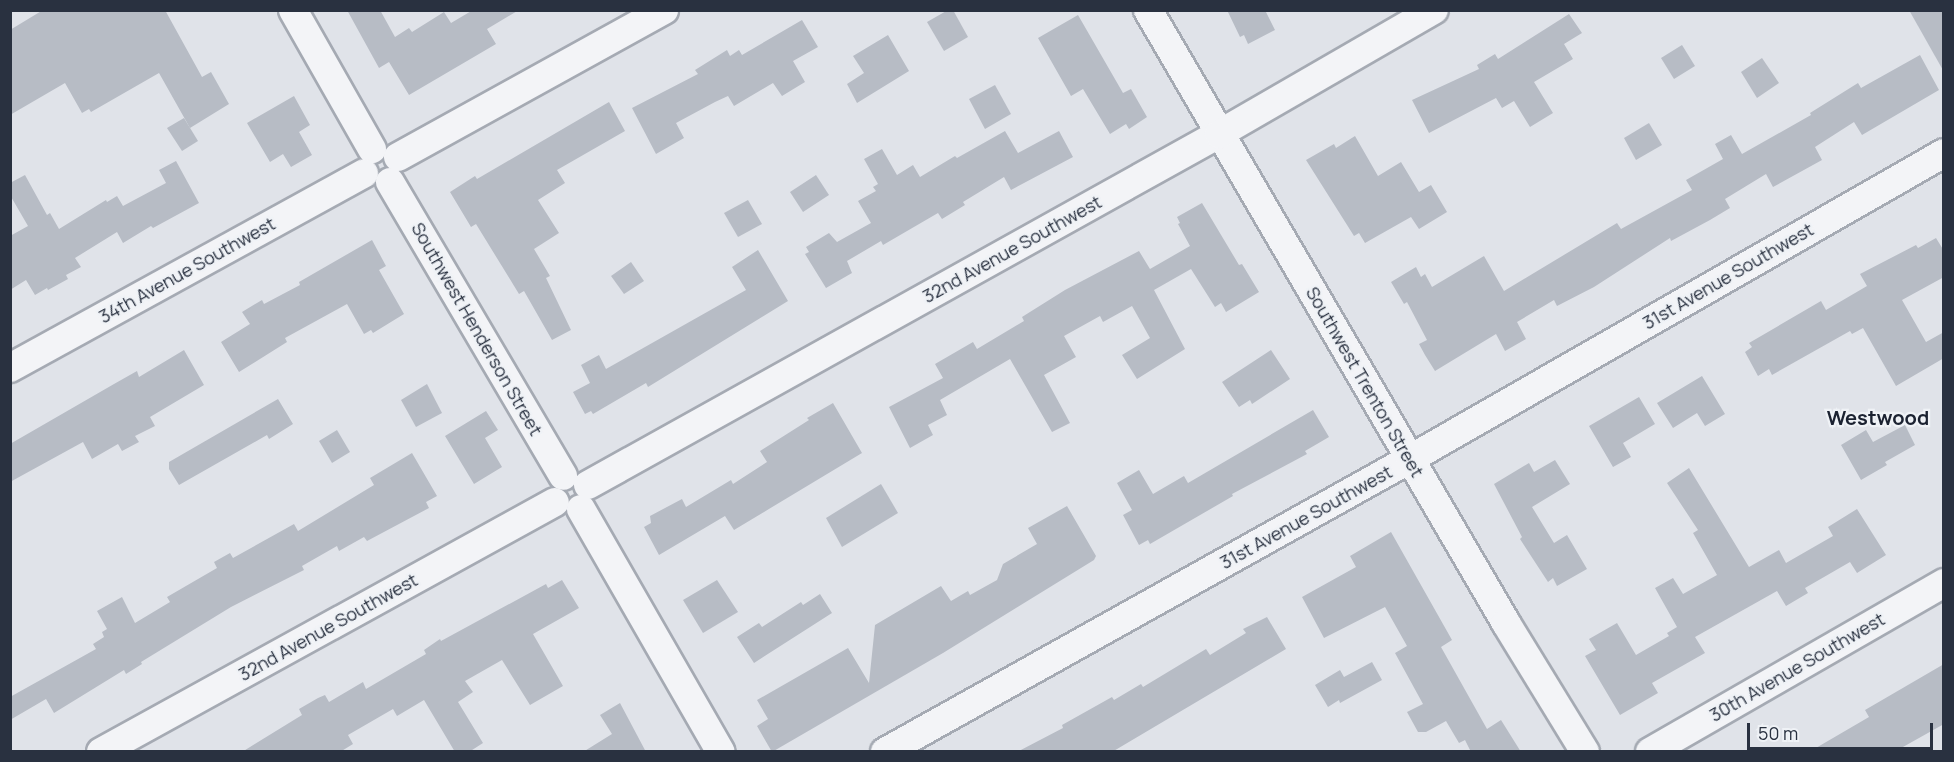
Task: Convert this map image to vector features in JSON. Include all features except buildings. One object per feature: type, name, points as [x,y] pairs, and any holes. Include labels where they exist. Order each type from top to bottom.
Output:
[{"type":"street","name":"Southwest Henderson Street","points":[[293,10],[721,752]]},
{"type":"street","name":"34th Avenue Southwest","points":[[10,368],[664,10]]},
{"type":"street","name":"Southwest Trenton Street","points":[[1148,10],[1410,459],[1585,752]]},
{"type":"street","name":"32nd Avenue Southwest","points":[[101,752],[1220,134],[1434,10]]},
{"type":"street","name":"31st Avenue Southwest","points":[[885,752],[1410,459],[1944,153]]},
{"type":"street","name":"30th Avenue Southwest","points":[[1650,752],[1944,583]]},
{"type":"district","name":"Westwood","points":[[1878,417]]}]
